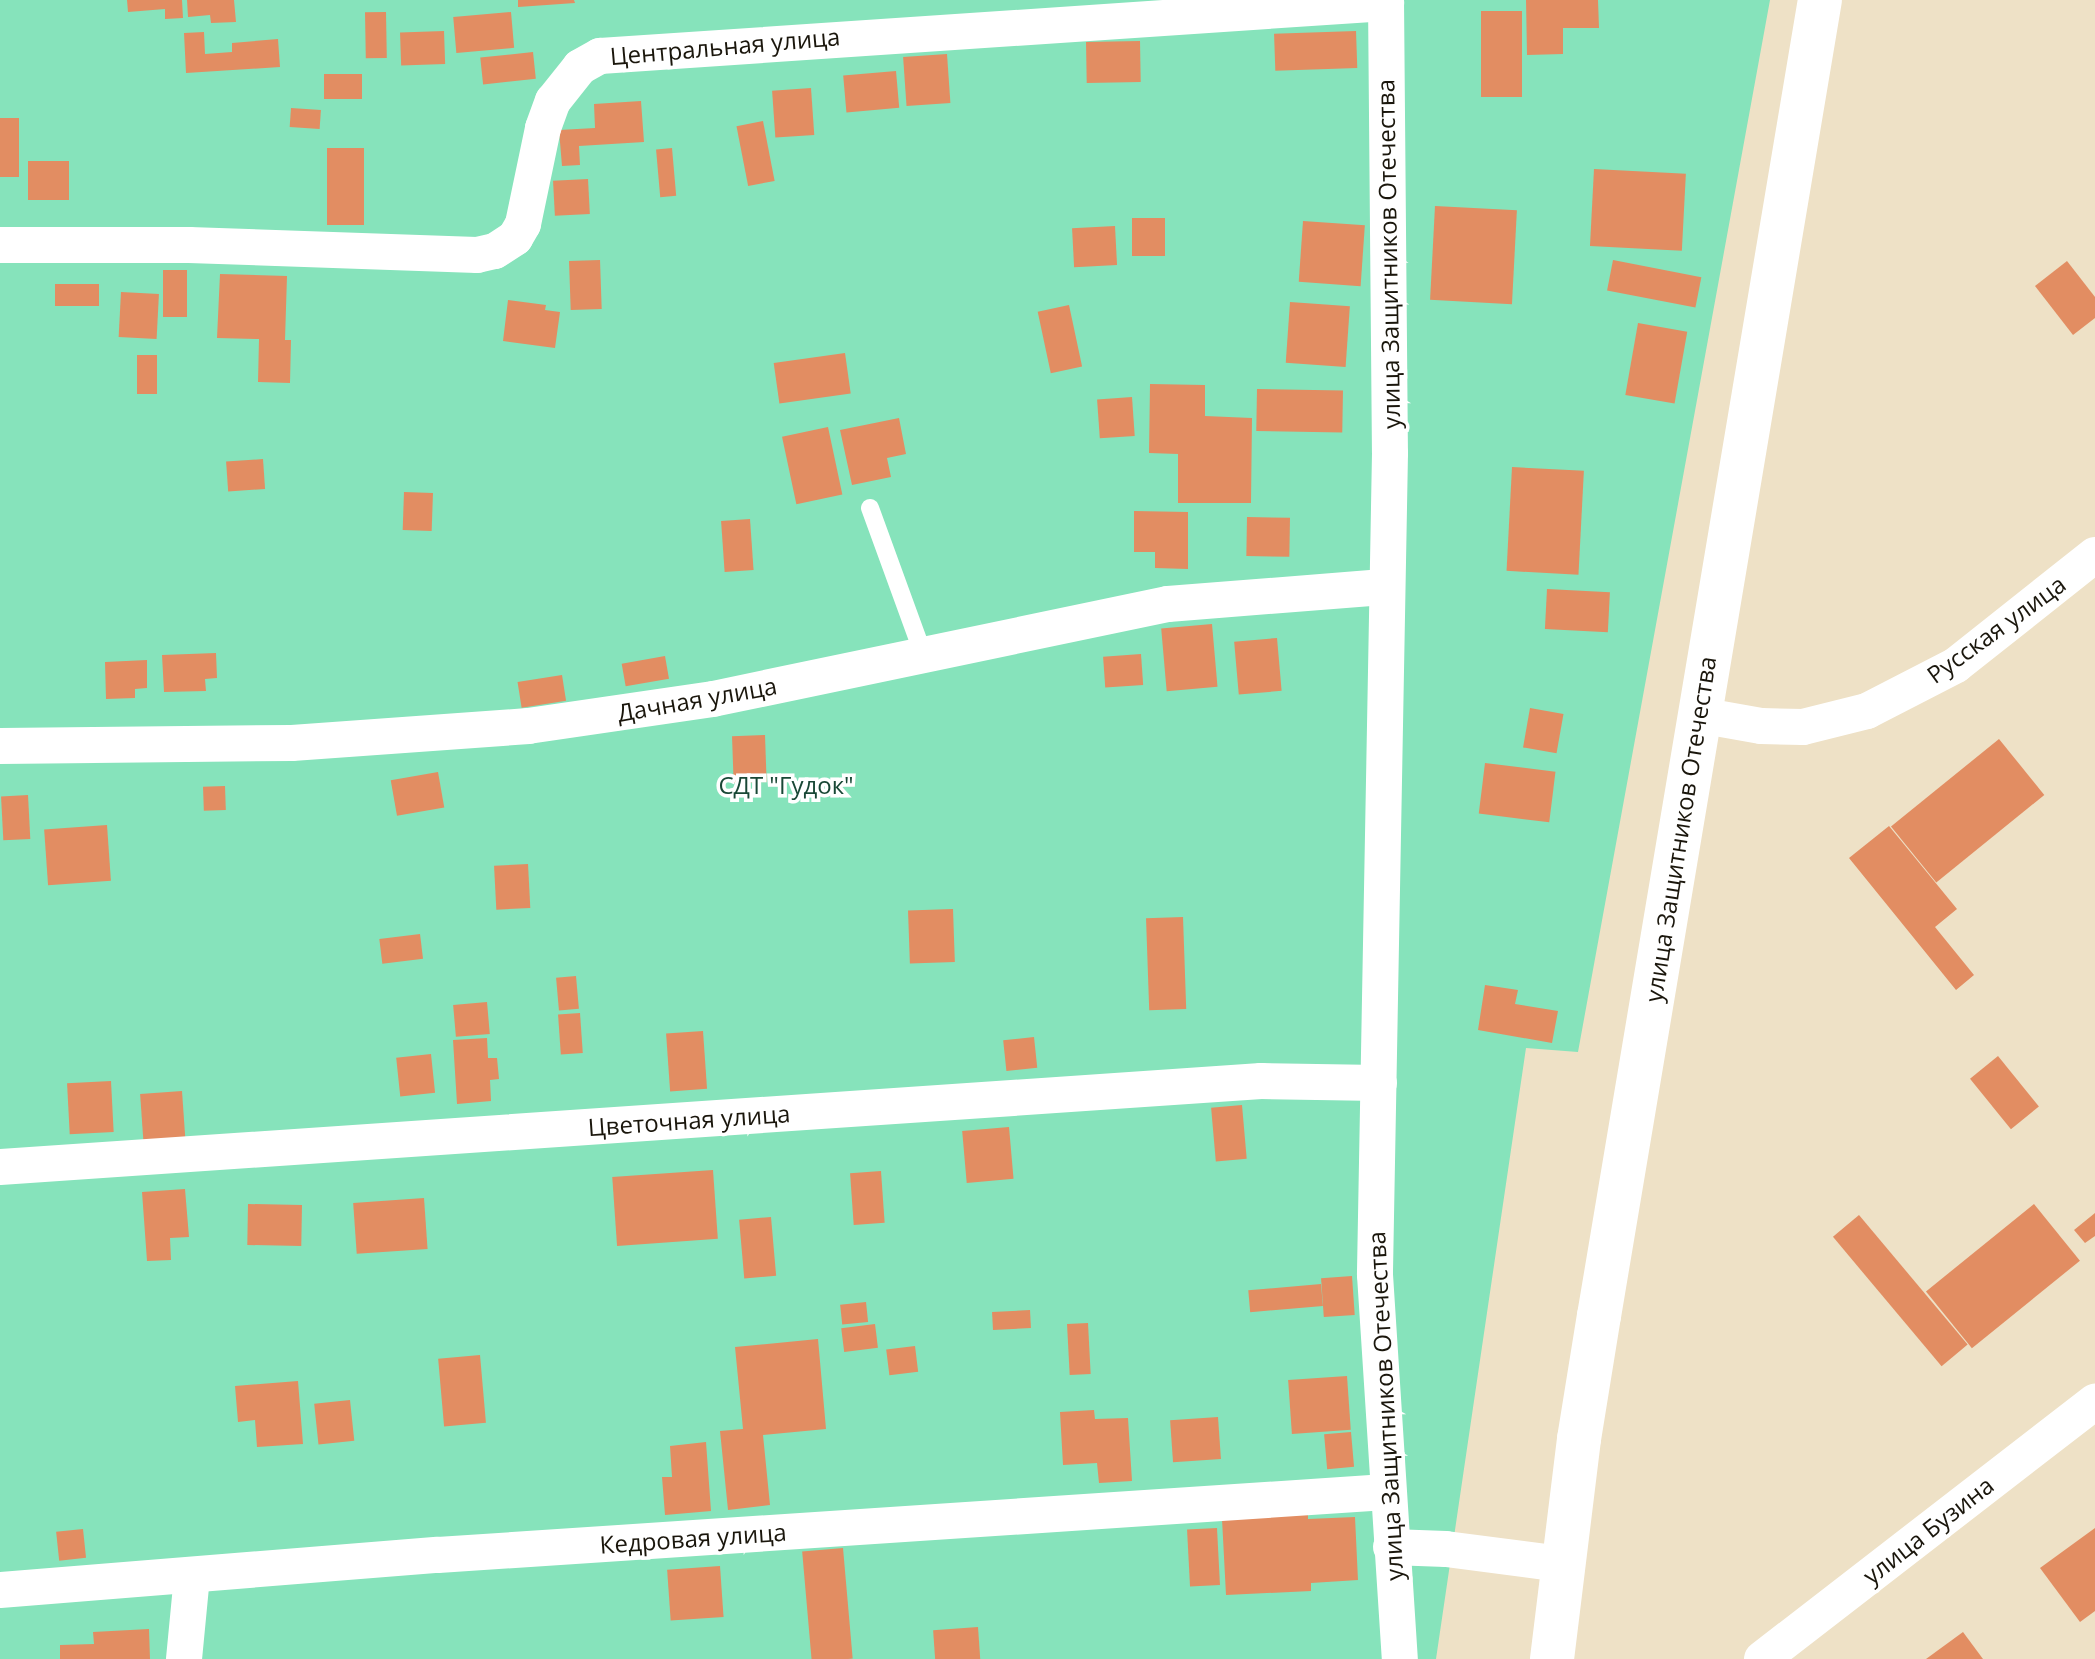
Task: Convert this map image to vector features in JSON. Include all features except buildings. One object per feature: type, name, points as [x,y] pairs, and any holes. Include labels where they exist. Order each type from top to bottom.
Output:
[{"type":"main road","name":"улица Защитников Отечества","points":[[1552,1659],[1562,1564],[1589,1377],[1820,0]]},
{"type":"street","name":"Центральная улица","points":[[0,245],[189,245],[477,255],[495,251],[515,238],[523,224],[543,128],[553,101],[580,67],[600,56],[1386,1]]},
{"type":"street","name":"улица Защитников Отечества","points":[[1386,1],[1391,324],[1375,1275],[1386,1492],[1400,1659]]},
{"type":"street","name":"Русская улица","points":[[1699,715],[1761,726],[1803,727],[1867,711],[1956,665],[2095,555]]},
{"type":"street","name":"Дачная улица","points":[[0,746],[292,743],[528,726],[713,699],[1168,604],[1386,587]]},
{"type":"street","name":"Цветочная улица","points":[[0,1167],[1261,1081],[1379,1083]]},
{"type":"street","name":"улица Бузина","points":[[1762,1659],[2095,1402]]},
{"type":"street","name":"Кедровая улица","points":[[0,1590],[438,1555],[1386,1492]]},
{"type":"street","points":[[1391,1547],[1446,1549],[1562,1564]]},
{"type":"street","points":[[184,1659],[192,1576]]},
{"type":"lane","points":[[870,508],[924,656]]},
{"type":"green space","name":"СДТ \"Гудок\"","points":[[0,0],[1770,0],[1578,1052],[1526,1048],[1436,1659],[0,1659]]}]
